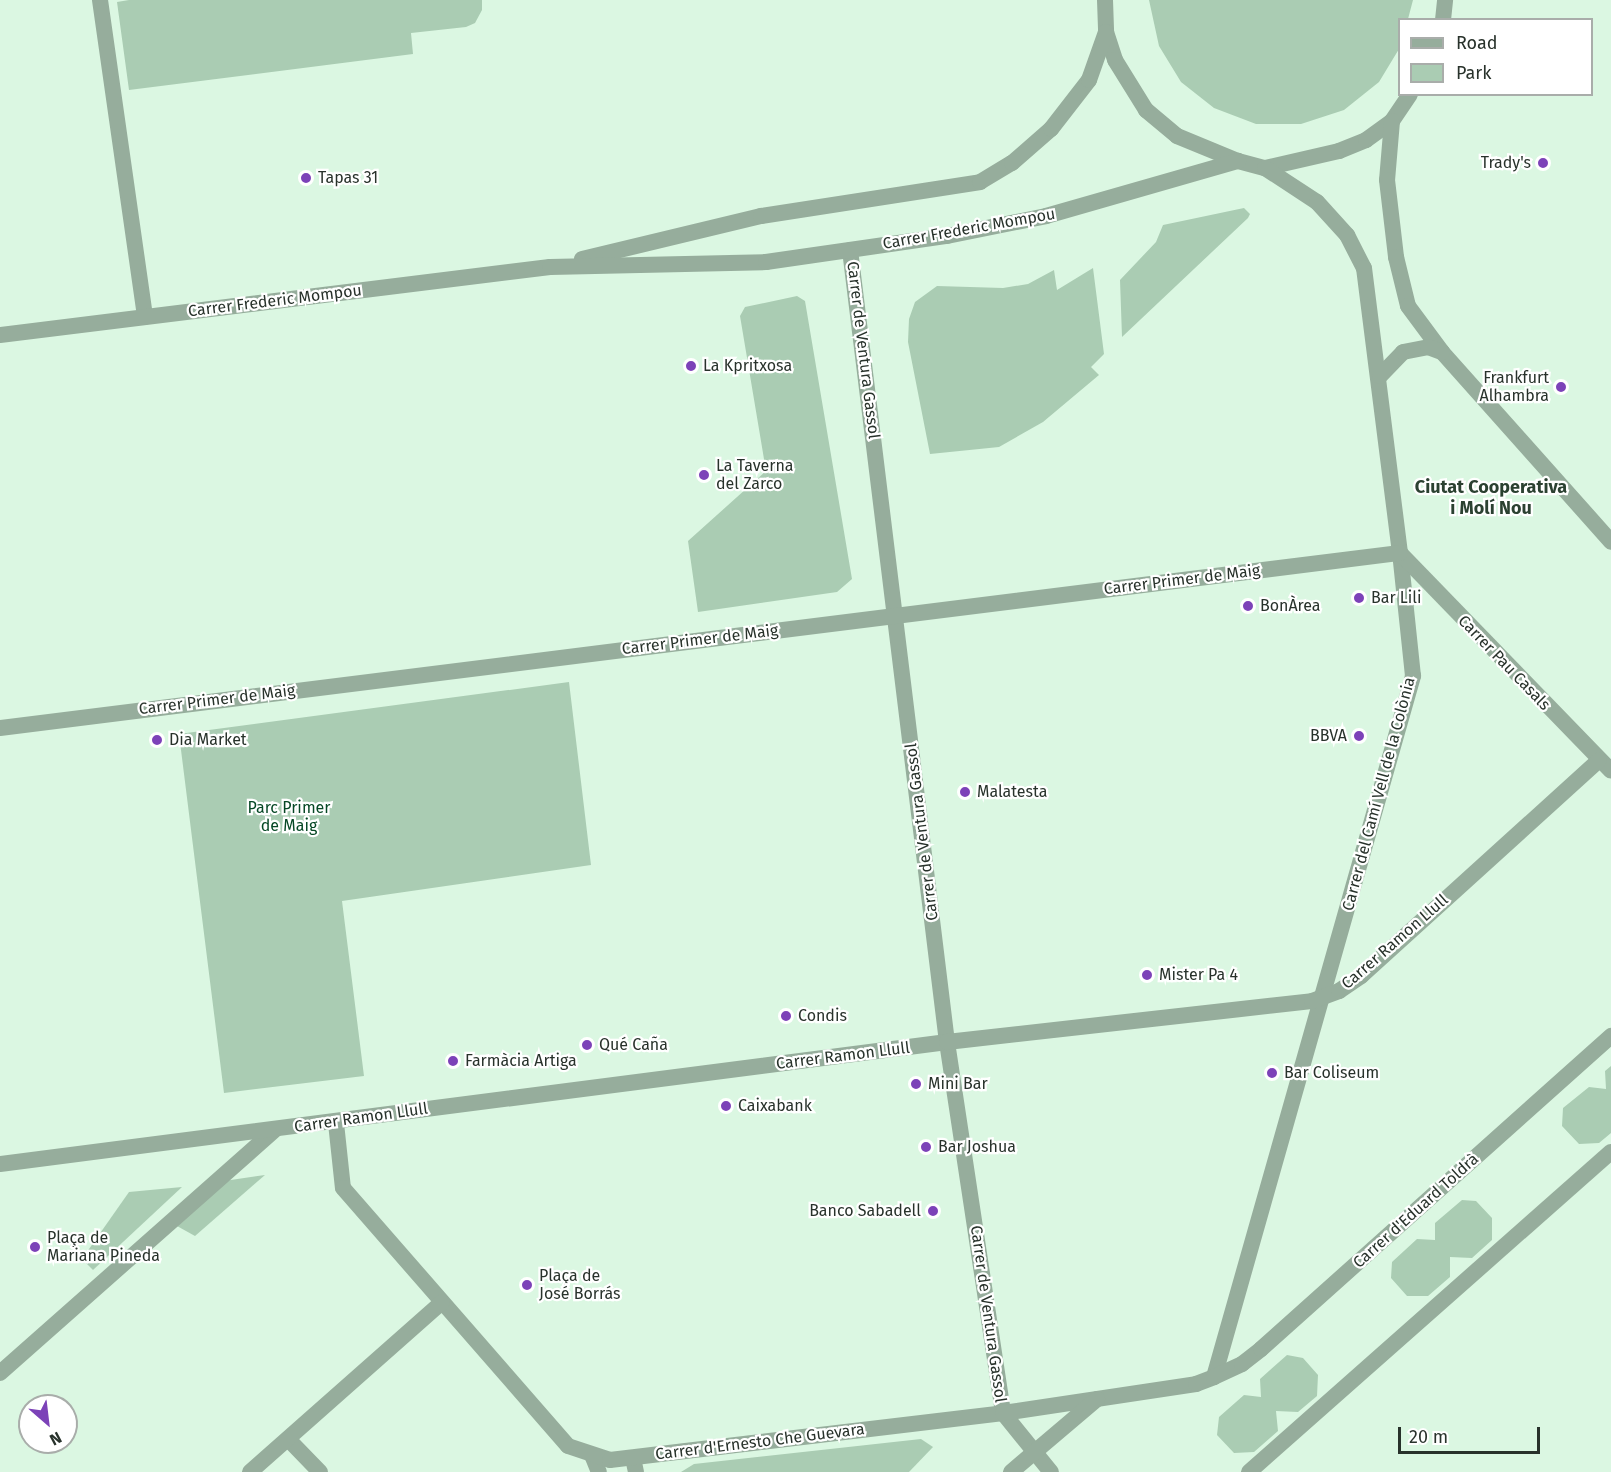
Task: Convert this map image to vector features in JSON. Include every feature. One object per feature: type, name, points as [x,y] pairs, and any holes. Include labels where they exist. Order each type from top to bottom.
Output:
[{"type":"street","points":[[100,0],[145,317]]},
{"type":"street","points":[[1105,0],[1106,32],[1114,60],[1146,110],[1177,136],[1238,161],[1265,168],[1339,151],[1366,140],[1392,121],[1409,96]]},
{"type":"street","points":[[1443,18],[1445,0]]},
{"type":"street","name":"Carrer Frederic Mompou","points":[[550,267],[761,216],[980,182],[1012,163],[1051,129],[1089,80],[1106,32]]},
{"type":"street","points":[[1392,121],[1387,180],[1396,257],[1408,306],[1442,352],[1611,542]]},
{"type":"street","name":"Carrer Frederic Mompou","points":[[0,335],[550,267],[766,262],[947,236],[1084,208],[1238,161]]},
{"type":"street","name":"Carrer del Camí Vell de la Colònia","points":[[1214,1377],[1413,676],[1380,376],[1364,268],[1347,235],[1317,202],[1265,168]]},
{"type":"street","name":"Carrer de Ventura Gassol","points":[[850,250],[947,1042],[1003,1413]]},
{"type":"street","points":[[1380,376],[1403,352],[1428,347],[1442,352]]},
{"type":"street","name":"Carrer Primer de Maig","points":[[0,728],[1400,553]]},
{"type":"street","name":"Carrer Pau Casals","points":[[1400,553],[1605,766]]},
{"type":"street","name":"Carrer Ramon Llull","points":[[0,1164],[336,1123],[947,1042],[1312,1001],[1339,991],[1361,976],[1605,766]]},
{"type":"street","name":"Carrer d'Eduard Toldrà","points":[[1214,1377],[1242,1364],[1261,1349],[1611,1036]]},
{"type":"street","name":"Carrer d'Ernesto Che Guevara","points":[[336,1123],[343,1188],[568,1446],[592,1455],[634,1465],[1003,1413],[1100,1396],[1196,1384],[1214,1377]]},
{"type":"street","points":[[0,1373],[275,1130]]},
{"type":"street","points":[[1249,1472],[1611,1152]]},
{"type":"street","points":[[250,1472],[442,1302]]},
{"type":"street","points":[[1011,1472],[1100,1396]]},
{"type":"street","points":[[1003,1413],[1051,1472]]},
{"type":"street","points":[[288,1438],[320,1472]]},
{"type":"street","points":[[592,1455],[600,1472]]},
{"type":"green space","points":[[129,0],[482,0],[482,10],[475,23],[466,27],[411,33],[413,54],[129,90],[117,2]]},
{"type":"green space","points":[[1149,0],[1413,0],[1408,18],[1398,18],[1398,51],[1379,82],[1344,110],[1301,124],[1256,124],[1214,108],[1181,82],[1159,46]]},
{"type":"green space","points":[[1244,208],[1250,214],[1248,218],[1122,337],[1120,280],[1156,242],[1163,225]]},
{"type":"green space","points":[[1093,268],[1104,354],[1091,367],[1099,375],[1043,422],[999,447],[930,454],[908,342],[909,319],[915,302],[937,286],[1003,288],[1028,284],[1054,270],[1057,290]]},
{"type":"green space","points":[[797,296],[805,301],[852,579],[837,592],[698,612],[688,541],[766,471],[740,316],[745,307]]},
{"type":"green space","name":"Parc Primer de Maig","points":[[569,682],[591,865],[342,901],[364,1076],[224,1093],[179,734]]},
{"type":"green space","points":[[1611,1066],[1611,1133],[1599,1143],[1579,1144],[1562,1126],[1563,1108],[1589,1087],[1606,1089],[1605,1071]]},
{"type":"green space","points":[[265,1175],[195,1236],[177,1226],[224,1181]]},
{"type":"green space","points":[[182,1187],[93,1270],[82,1259],[129,1192]]},
{"type":"green space","points":[[1462,1200],[1476,1201],[1492,1218],[1492,1240],[1472,1258],[1450,1257],[1450,1277],[1428,1296],[1407,1296],[1391,1278],[1392,1262],[1417,1239],[1435,1240],[1435,1223]]},
{"type":"green space","points":[[1287,1355],[1303,1358],[1318,1375],[1317,1396],[1298,1412],[1276,1411],[1278,1431],[1254,1452],[1234,1453],[1217,1435],[1219,1417],[1244,1395],[1261,1397],[1260,1379]]},
{"type":"green space","points":[[921,1439],[933,1447],[909,1472],[681,1472],[694,1464]]},
{"type":"place","name":"Trady's","points":[[1543,163]]},
{"type":"place","name":"Tapas 31","points":[[306,178]]},
{"type":"place","name":"La Kpritxosa","points":[[691,366]]},
{"type":"place","name":"Frankfurt Alhambra","points":[[1561,387]]},
{"type":"place","name":"La Taverna del Zarco","points":[[704,475]]},
{"type":"place","name":"Bar Lili","points":[[1359,598]]},
{"type":"place","name":"BonÀrea","points":[[1248,606]]},
{"type":"place","name":"BBVA","points":[[1359,736]]},
{"type":"place","name":"Dia Market","points":[[157,740]]},
{"type":"place","name":"Malatesta","points":[[965,792]]},
{"type":"place","name":"Mister Pa 4","points":[[1147,975]]},
{"type":"place","name":"Condis","points":[[786,1016]]},
{"type":"place","name":"Qué Caña","points":[[587,1045]]},
{"type":"place","name":"Farmàcia Artiga","points":[[453,1061]]},
{"type":"place","name":"Bar Coliseum","points":[[1272,1073]]},
{"type":"place","name":"Mini Bar","points":[[916,1084]]},
{"type":"place","name":"Caixabank","points":[[726,1106]]},
{"type":"place","name":"Bar Joshua","points":[[926,1147]]},
{"type":"place","name":"Banco Sabadell","points":[[933,1211]]},
{"type":"place","name":"Plaça de Mariana Pineda","points":[[35,1247]]},
{"type":"place","name":"Plaça de José Borrás","points":[[527,1285]]},
{"type":"district","name":"Ciutat Cooperativa i Molí Nou","points":[[1491,498]]}]
